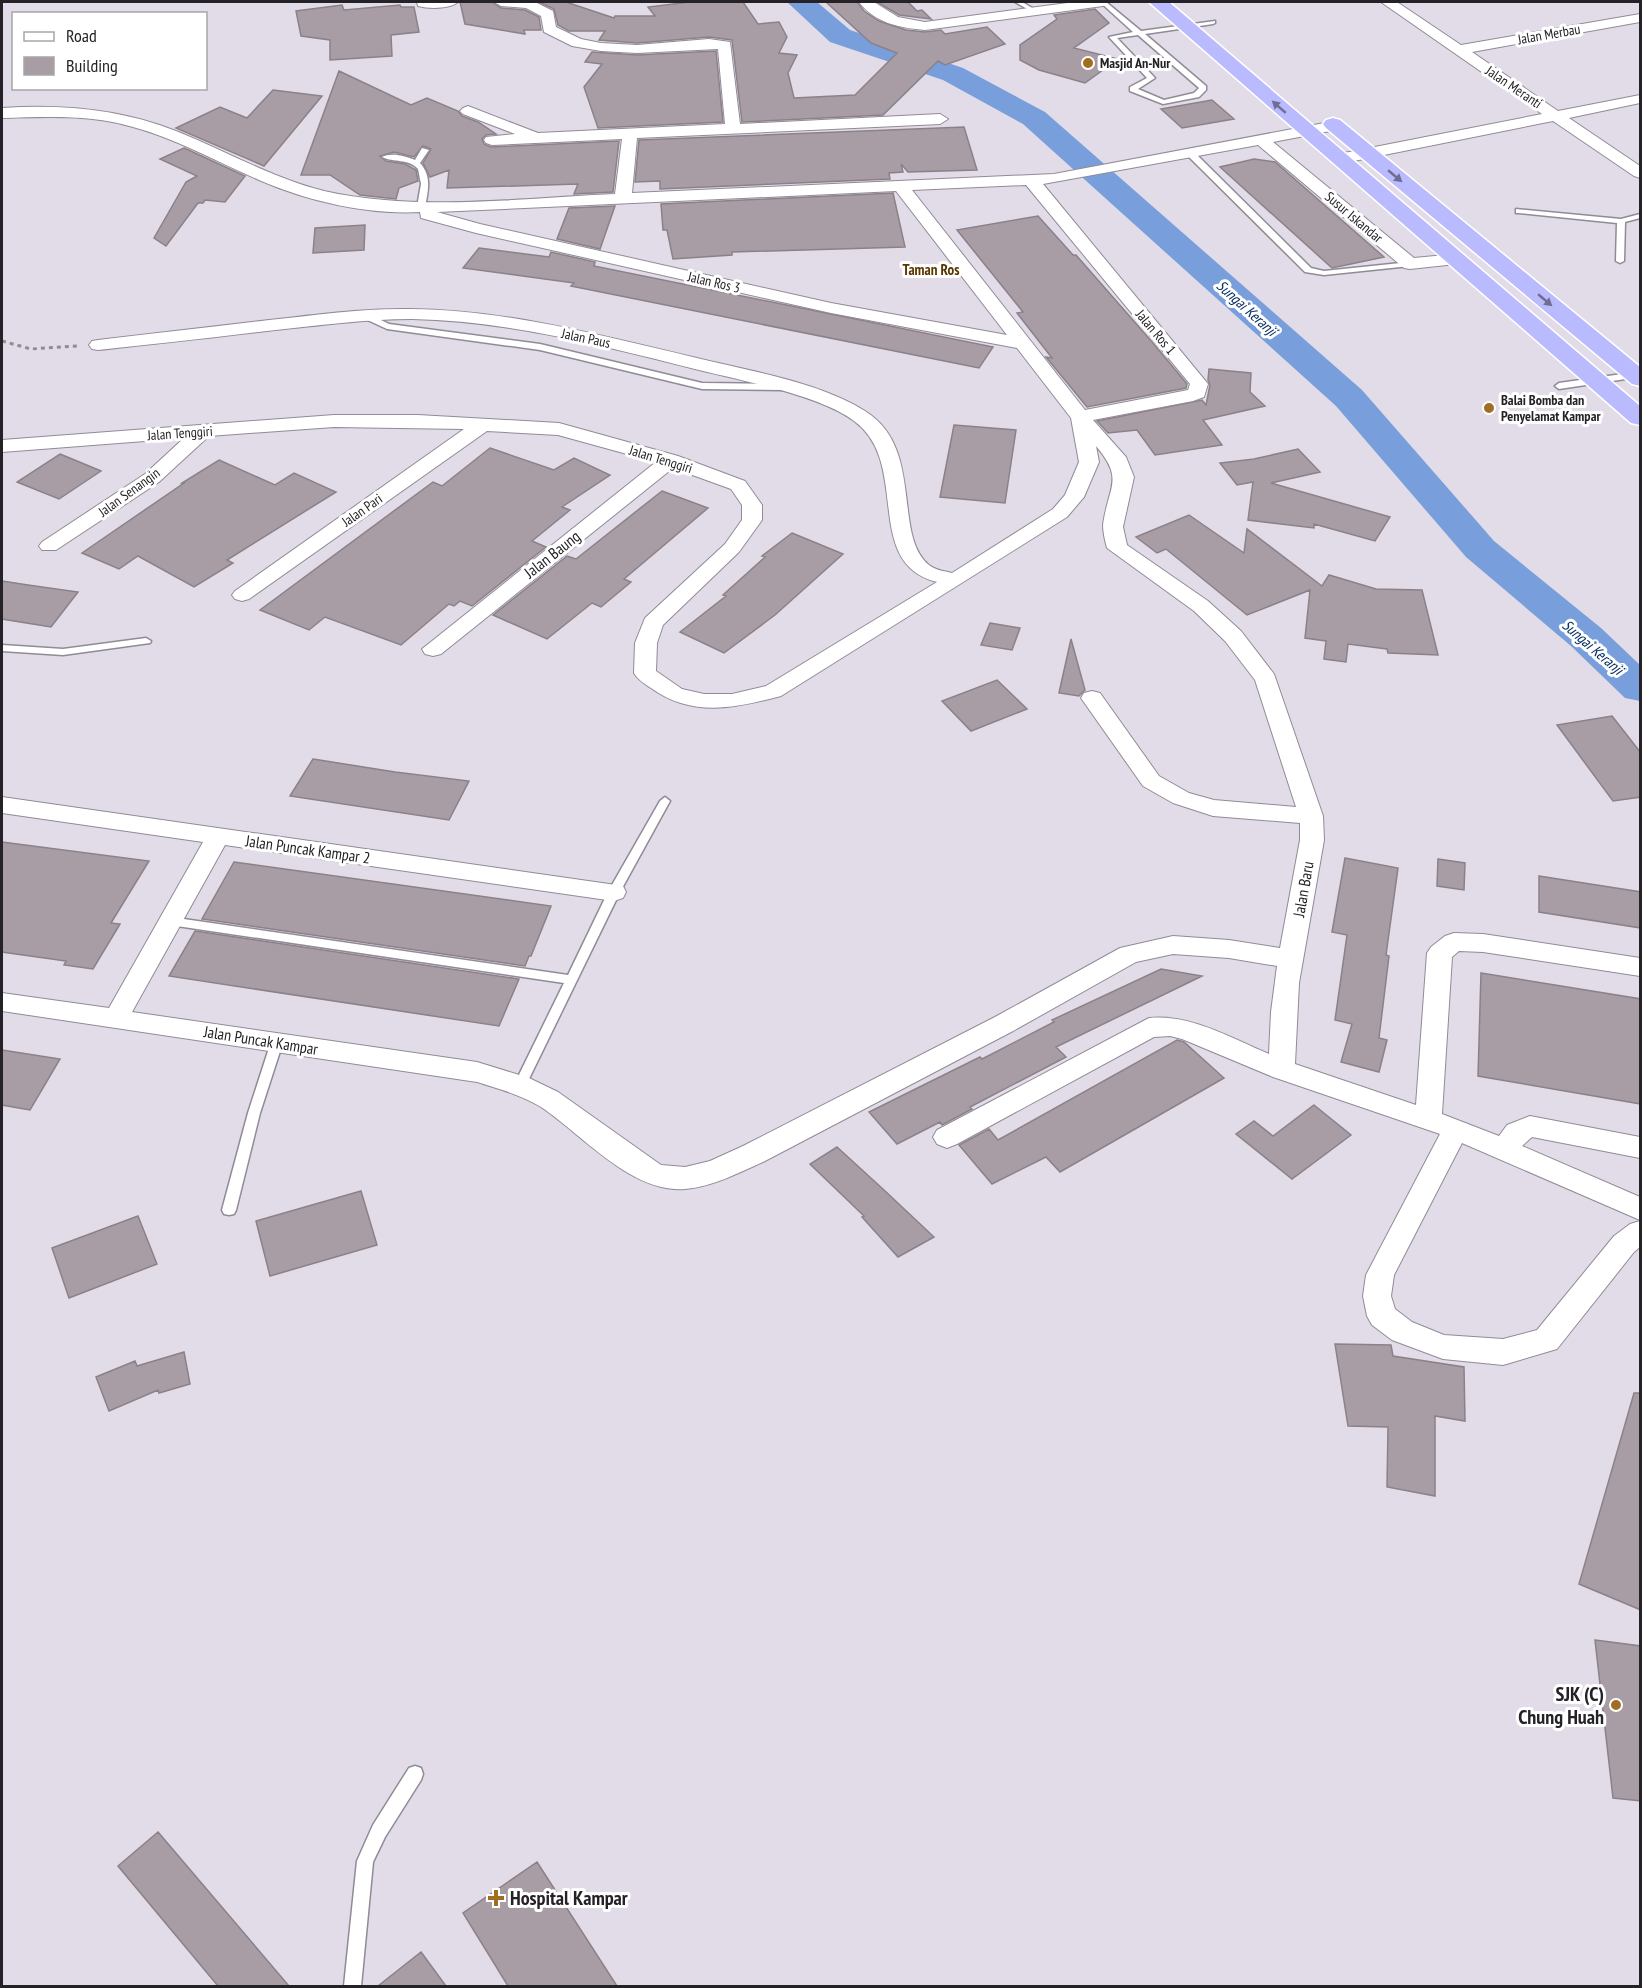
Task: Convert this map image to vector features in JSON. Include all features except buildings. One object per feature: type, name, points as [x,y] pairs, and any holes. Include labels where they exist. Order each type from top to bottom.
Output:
[{"type":"highway","points":[[1158,2],[1641,418]]},
{"type":"highway","points":[[1191,2],[1220,28]]},
{"type":"highway","points":[[1317,111],[1638,377]]},
{"type":"street","points":[[423,3],[451,2]]},
{"type":"street","points":[[501,2],[535,6],[548,14],[549,29],[586,45],[637,49],[709,43],[725,45],[733,129]]},
{"type":"street","points":[[866,2],[885,18],[925,26],[1103,2]]},
{"type":"street","name":"Jalan Meranti","points":[[1388,2],[1641,173]]},
{"type":"street","name":"Jalan Merbau","points":[[1458,50],[1641,18]]},
{"type":"street","points":[[1339,159],[1641,99]]},
{"type":"street","points":[[468,111],[539,138]]},
{"type":"street","points":[[2,113],[91,114],[139,123],[270,179],[328,198],[414,208],[902,188],[1054,179],[1335,126]]},
{"type":"street","points":[[492,140],[940,119]]},
{"type":"street","points":[[623,198],[630,134]]},
{"type":"street","name":"Susur Iskandar","points":[[1262,141],[1410,264]]},
{"type":"street","name":"Jalan Ros 1","points":[[1031,181],[1199,384],[1197,393],[1186,397],[1080,417]]},
{"type":"street","name":"Jalan Baru","points":[[902,188],[1080,417],[1119,461],[1124,477],[1113,527],[1118,548],[1201,606],[1233,636],[1266,679],[1311,816],[1312,840],[1291,959],[1281,1046],[1282,1070]]},
{"type":"street","points":[[498,233],[499,216],[505,203]]},
{"type":"street","name":"Jalan Ros 3","points":[[414,208],[498,233],[831,308],[1025,344]]},
{"type":"street","points":[[1410,264],[1456,259]]},
{"type":"street","name":"Jalan Paus","points":[[98,345],[364,315],[440,315],[588,338],[783,387],[861,416],[879,433],[893,461],[899,513],[911,559],[923,570],[955,580]]},
{"type":"street","points":[[955,580],[1060,513],[1074,497],[1089,462],[1080,417]]},
{"type":"street","name":"Jalan Tenggiri","points":[[2,446],[334,421],[418,421],[559,429],[671,460],[738,485],[752,505],[752,520],[732,548],[653,623],[646,643],[645,673],[675,695],[704,701],[732,701],[773,691],[955,580]]},
{"type":"street","name":"Jalan Pari","points":[[242,595],[483,425]]},
{"type":"street","name":"Jalan Senangin","points":[[49,546],[152,478],[203,432]]},
{"type":"street","name":"Jalan Baung","points":[[433,649],[671,460]]},
{"type":"street","points":[[1092,699],[1151,781],[1181,798],[1213,808],[1311,816]]},
{"type":"street","name":"Jalan Puncak Kampar 2","points":[[2,805],[614,892]]},
{"type":"street","points":[[116,1018],[218,836]]},
{"type":"street","points":[[1428,1118],[1440,953],[1454,942],[1483,943],[1641,967]]},
{"type":"street","name":"Jalan Puncak Kampar","points":[[2,1002],[477,1072],[520,1085],[549,1099],[640,1167],[657,1176],[684,1178],[715,1171],[753,1154],[1004,1024],[1129,954],[1173,945],[1229,949],[1291,959]]},
{"type":"street","points":[[947,1137],[1149,1028],[1170,1026],[1189,1031],[1282,1070],[1428,1118],[1641,1209]]},
{"type":"street","points":[[1505,1149],[1517,1132],[1530,1126],[1641,1147]]},
{"type":"street","points":[[1456,1129],[1380,1275],[1377,1296],[1382,1316],[1402,1331],[1443,1347],[1503,1352],[1546,1340],[1624,1244],[1641,1232]]},
{"type":"lane","points":[[1018,2],[1036,12]]},
{"type":"lane","points":[[1103,2],[1139,33],[1203,88],[1196,95],[1163,102],[1133,89],[1151,78],[1112,37],[1139,33],[1186,27],[1220,28]]},
{"type":"lane","points":[[417,162],[424,150]]},
{"type":"lane","points":[[1191,154],[1308,270],[1324,273],[1410,264]]},
{"type":"lane","points":[[387,157],[403,157],[417,162],[422,169],[425,185],[414,208]]},
{"type":"lane","points":[[1519,211],[1621,220],[1641,216]]},
{"type":"lane","points":[[1620,261],[1621,220]]},
{"type":"lane","points":[[1559,386],[1638,377]]},
{"type":"lane","points":[[2,648],[63,652],[146,641]]},
{"type":"lane","points":[[520,1085],[614,892],[665,801]]},
{"type":"lane","points":[[170,921],[571,980]]},
{"type":"lane","points":[[229,1210],[254,1113],[277,1042]]},
{"type":"lane","points":[[352,1986],[365,1861],[379,1831],[415,1774]]},
{"type":"path","points":[[2,341],[31,349],[98,345]]},
{"type":"waterway","name":"Sungai Keranji","points":[[801,2],[840,36],[953,74],[1034,118],[1349,398],[1480,549],[1586,637],[1640,688]]},
{"type":"place","name":"Masjid An-Nur","points":[[1088,63]]},
{"type":"place","name":"Balai Bomba dan Penyelamat Kampar","points":[[1489,408]]},
{"type":"place","name":"SJK (C) Chung Huah","points":[[1616,1705]]},
{"type":"place","name":"Hospital Kampar","points":[[496,1898]]},
{"type":"district","name":"Taman Ros","points":[[931,269]]}]
